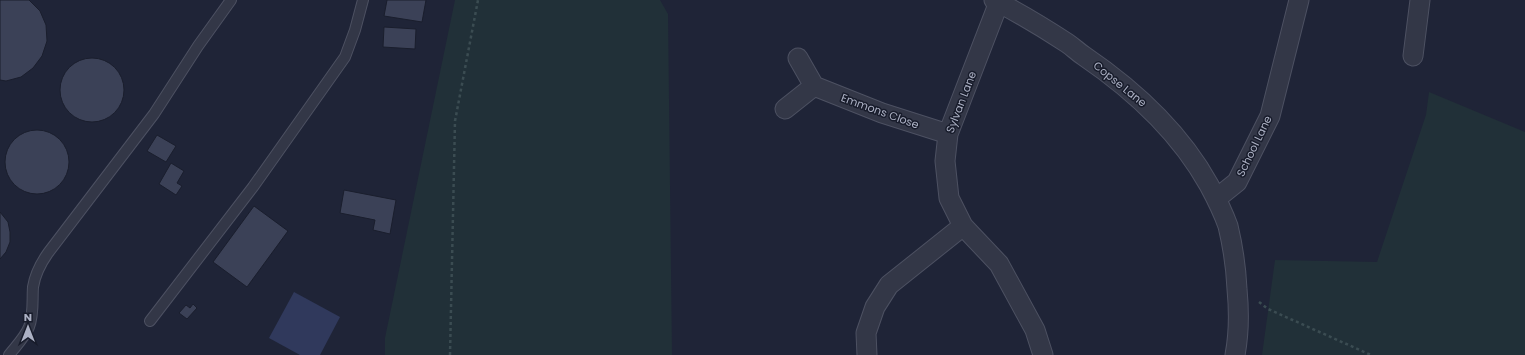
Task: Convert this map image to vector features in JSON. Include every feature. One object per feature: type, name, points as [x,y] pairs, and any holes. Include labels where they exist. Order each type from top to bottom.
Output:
[{"type":"street","name":"School Lane","points":[[1216,198],[1237,182],[1270,116],[1299,0]]},
{"type":"street","points":[[1413,56],[1420,0]]},
{"type":"street","name":"Copse Lane","points":[[996,1],[1068,44],[1100,66],[1134,93],[1179,139],[1198,166],[1216,198]]},
{"type":"street","name":"Sylvan Lane","points":[[996,1],[948,134],[945,161],[950,198],[963,226],[998,264],[1035,330],[1043,355]]},
{"type":"street","points":[[785,109],[814,86],[798,58]]},
{"type":"street","name":"Emmons Close","points":[[814,86],[882,113],[948,134]]},
{"type":"street","points":[[1216,198],[1227,225],[1236,265],[1239,305],[1235,355]]},
{"type":"street","points":[[866,355],[866,333],[875,307],[889,285],[963,226]]},
{"type":"lane","points":[[9,355],[29,327],[32,313],[33,287],[36,274],[48,253],[154,114],[198,46],[231,0]]},
{"type":"lane","points":[[150,320],[253,186],[341,62],[351,44],[363,0]]},
{"type":"path","points":[[450,355],[455,121],[478,0]]},
{"type":"path","points":[[1268,309],[1371,355]]},
{"type":"shaded area","points":[[455,0],[660,0],[668,14],[672,355],[385,355],[385,338]]},
{"type":"shaded area","points":[[1429,92],[1525,132],[1525,355],[1262,355],[1275,260],[1377,262],[1426,115]]},
{"type":"water","points":[[294,292],[340,317],[320,355],[300,355],[269,338]]},
{"type":"building","points":[[0,0],[29,0],[40,11],[46,25],[47,41],[42,56],[33,68],[21,77],[6,81],[0,80]]},
{"type":"building","points":[[387,0],[426,0],[422,22],[384,16]]},
{"type":"building","points":[[384,27],[416,29],[415,49],[383,47]]},
{"type":"building","points":[[86,58],[98,58],[115,67],[122,78],[124,90],[122,102],[115,113],[98,122],[86,122],[74,117],[65,108],[60,96],[60,84],[65,72],[74,63]]},
{"type":"building","points":[[31,130],[43,130],[60,139],[67,150],[69,162],[67,174],[60,185],[43,194],[31,194],[19,189],[10,180],[5,168],[5,156],[10,144],[19,135]]},
{"type":"building","points":[[157,135],[176,146],[166,162],[147,151]]},
{"type":"building","points":[[171,163],[184,171],[177,183],[182,186],[176,195],[159,184]]},
{"type":"building","points":[[344,190],[396,200],[390,234],[373,230],[375,220],[340,213]]},
{"type":"building","points":[[254,206],[288,231],[247,287],[213,262]]},
{"type":"building","points":[[0,212],[8,222],[10,242],[6,252],[0,259]]},
{"type":"building","points":[[193,304],[197,308],[187,319],[179,313],[186,305],[190,308]]}]
